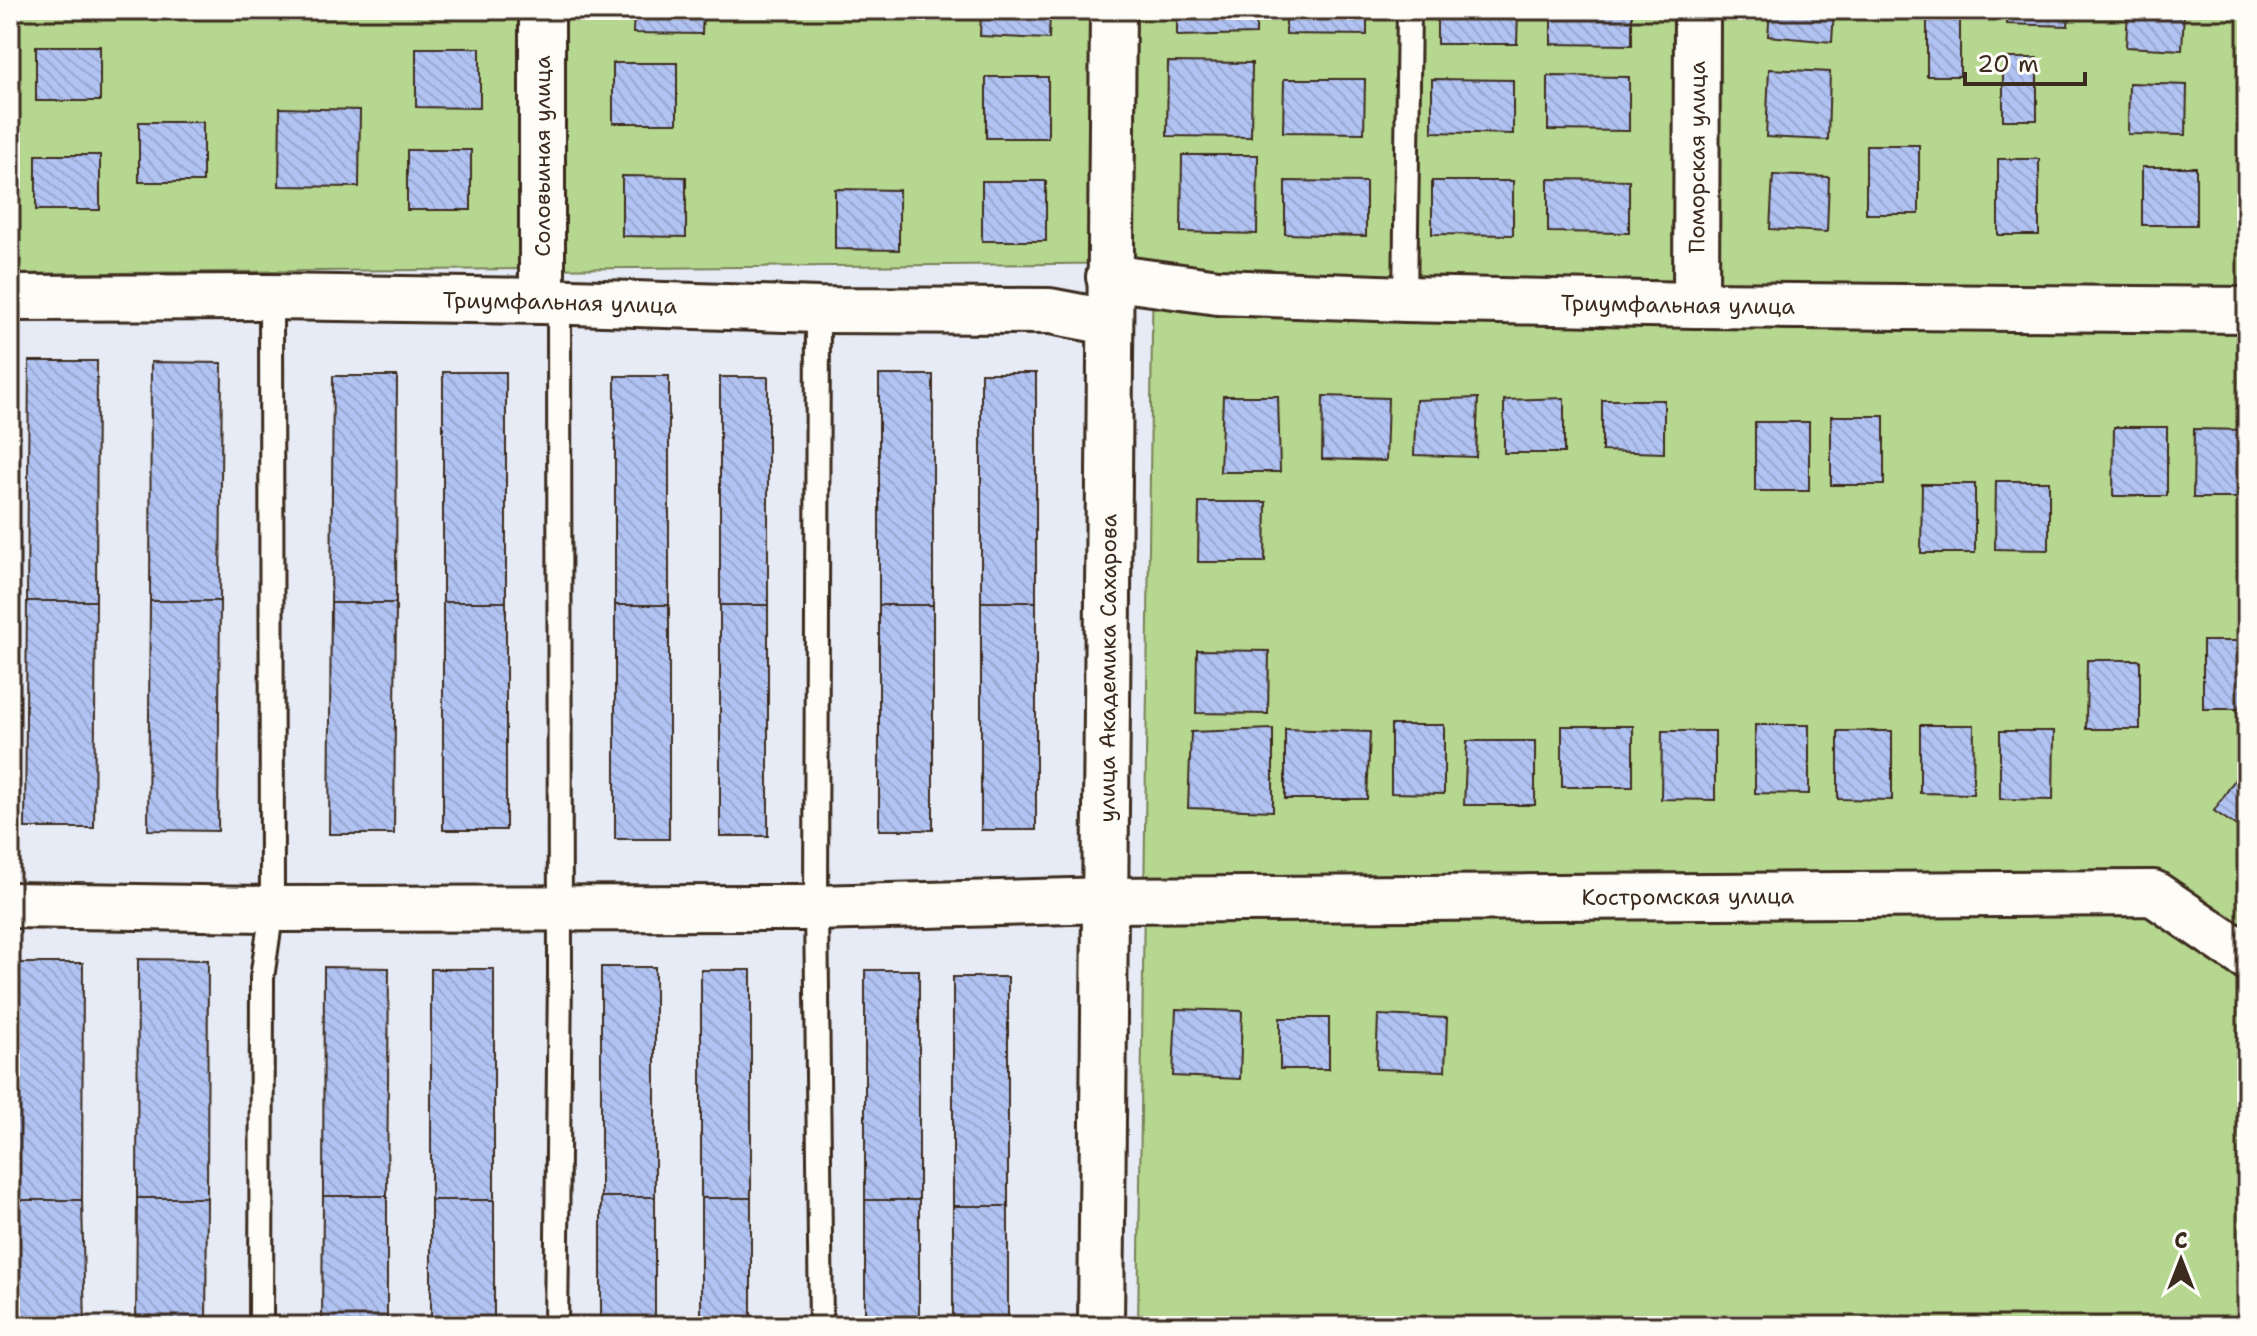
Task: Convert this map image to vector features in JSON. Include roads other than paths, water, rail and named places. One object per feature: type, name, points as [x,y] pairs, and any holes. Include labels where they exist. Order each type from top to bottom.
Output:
[{"type":"street","name":"Соловьиная улица","points":[[542,10],[550,302]]},
{"type":"street","name":"улица Академика Сахарова","points":[[1101,1326],[1108,900],[1108,322],[1113,10]]},
{"type":"street","name":"Поморская улица","points":[[1696,305],[1697,10]]},
{"type":"street","name":"Триумфальная улица","points":[[1109,277],[1218,292],[1405,299],[2247,310]]},
{"type":"street","name":"Триумфальная улица","points":[[10,298],[271,297],[818,310],[1050,311],[1108,322]]},
{"type":"street","name":"Костромская улица","points":[[10,905],[272,909],[816,908],[1108,900],[2153,893],[2247,957]]},
{"type":"lane","points":[[1405,299],[1409,10]]},
{"type":"lane","points":[[261,1326],[262,978],[272,909],[271,297]]},
{"type":"lane","points":[[550,302],[559,907],[556,1326]]},
{"type":"lane","points":[[818,310],[816,908],[821,1326]]}]
